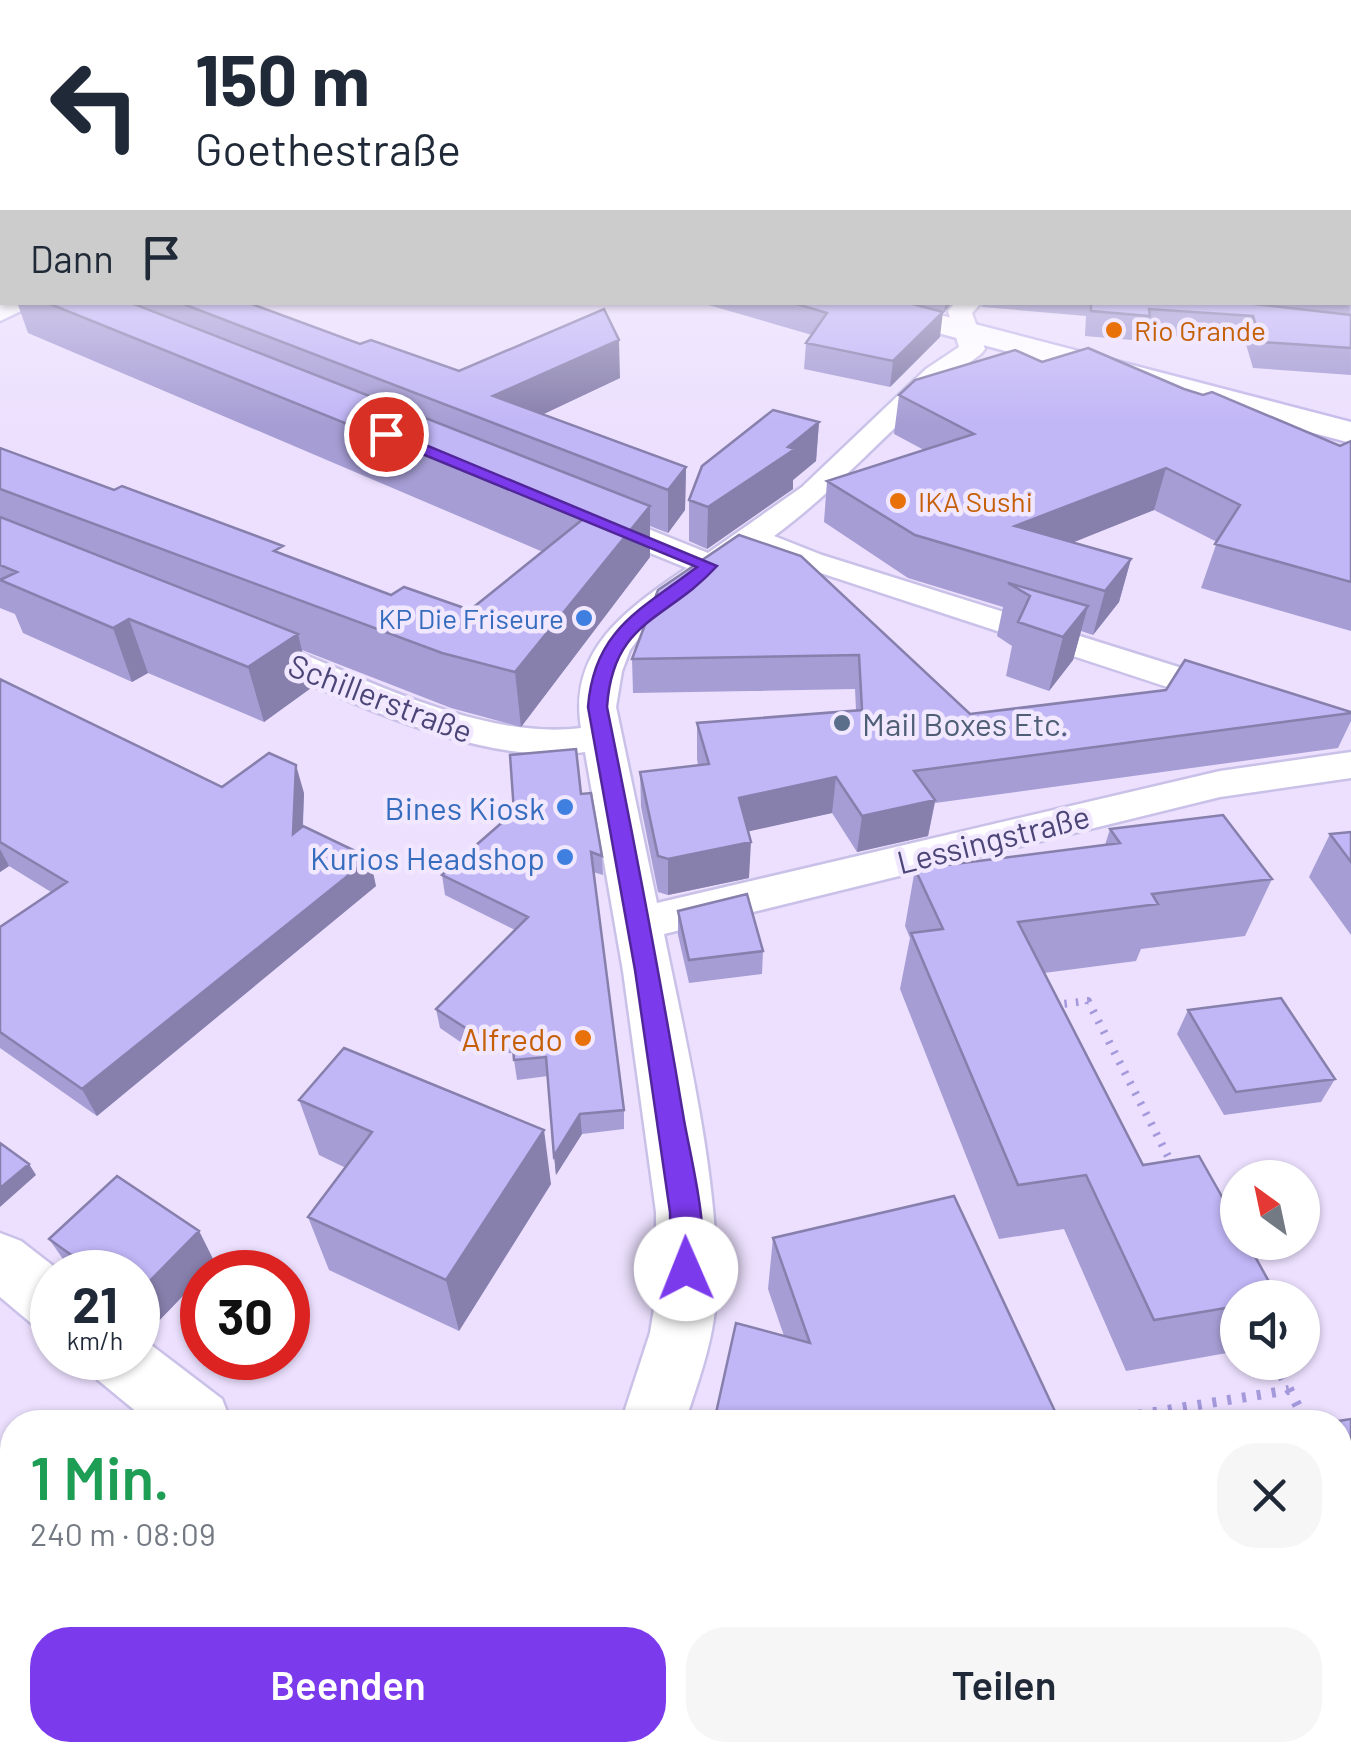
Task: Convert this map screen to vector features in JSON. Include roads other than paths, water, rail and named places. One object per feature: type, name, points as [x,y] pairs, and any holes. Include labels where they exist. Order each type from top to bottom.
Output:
[{"type":"main road","points":[[878,305],[968,316],[1351,432]]},
{"type":"street","points":[[658,1410],[682,1333],[686,1297],[685,1212],[598,707],[600,677],[619,636],[709,566],[813,494],[936,376],[972,349],[968,316]]},
{"type":"street","points":[[570,508],[709,566]]},
{"type":"street","points":[[751,538],[810,562],[1263,706]]},
{"type":"street","name":"Schillerstraße","points":[[218,633],[480,736],[555,744],[604,738]]},
{"type":"street","name":"Lessingstraße","points":[[638,924],[1220,784],[1351,766]]},
{"type":"street","points":[[0,1260],[30,1284]]},
{"type":"street","points":[[148,1380],[185,1410]]},
{"type":"place","name":"Rio Grande","points":[[1114,330]]},
{"type":"place","name":"IKA Sushi","points":[[898,501]]},
{"type":"place","name":"KP Die Friseure","points":[[584,618]]},
{"type":"place","name":"Mail Boxes Etc.","points":[[842,723]]},
{"type":"place","name":"Bines Kiosk","points":[[565,807]]},
{"type":"place","name":"Kurios Headshop","points":[[565,857]]},
{"type":"place","name":"Alfredo","points":[[583,1038]]}]
